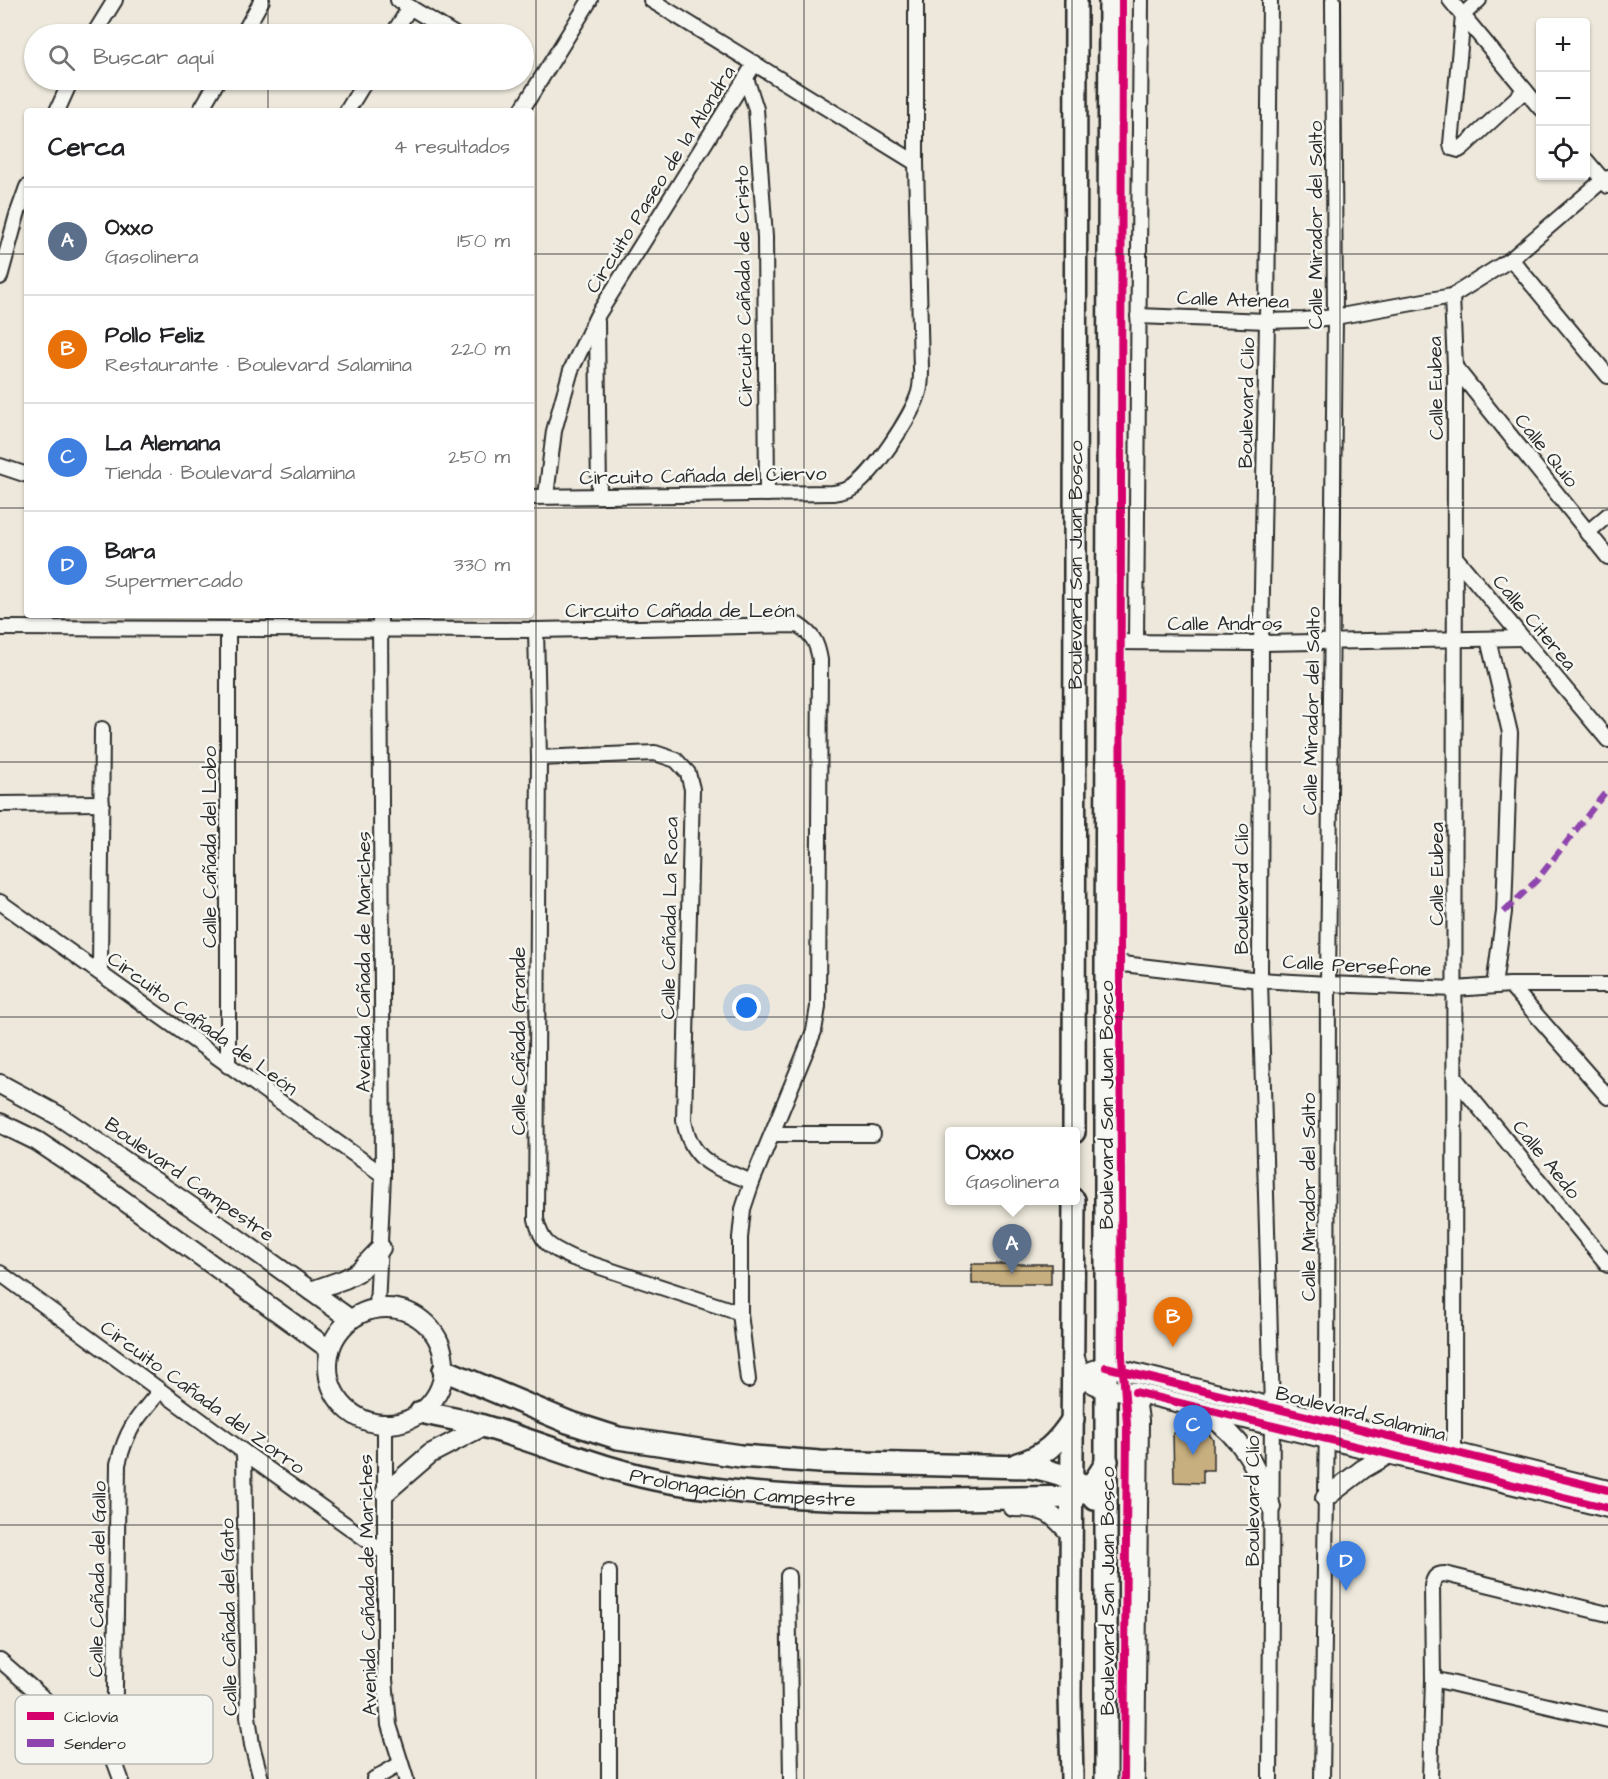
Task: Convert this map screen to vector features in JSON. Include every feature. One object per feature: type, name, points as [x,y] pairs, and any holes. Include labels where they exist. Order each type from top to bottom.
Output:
[{"type":"main road","name":"Boulevard San Juan Bosco","points":[[1074,1127],[1076,0]]},
{"type":"main road","name":"Boulevard San Juan Bosco","points":[[1106,1779],[1106,962],[1110,0]]},
{"type":"main road","name":"Boulevard San Juan Bosco","points":[[1072,1779],[1072,1536],[1077,1489],[1072,1419],[1074,1205]]},
{"type":"main road","points":[[1073,1346],[1089,1363],[1097,1364],[1106,1361]]},
{"type":"main road","name":"Prolongación Campestre","points":[[444,1370],[567,1422],[618,1438],[752,1457],[820,1462],[1045,1470],[1077,1489]]},
{"type":"main road","name":"Prolongación Campestre","points":[[422,1412],[484,1426],[605,1467],[668,1482],[784,1497],[955,1499],[1077,1489]]},
{"type":"main road","points":[[1008,1467],[1036,1458],[1047,1451],[1058,1441],[1072,1419]]},
{"type":"main road","points":[[1107,1461],[1096,1481],[1077,1489],[1107,1517]]},
{"type":"main road","points":[[1072,1569],[1082,1553],[1086,1552],[1102,1560],[1107,1571]]},
{"type":"street","points":[[100,24],[115,0]]},
{"type":"street","points":[[249,24],[262,0]]},
{"type":"street","points":[[534,88],[590,0]]},
{"type":"street","points":[[651,0],[916,163]]},
{"type":"street","name":"Circuito Cañada del Ciervo","points":[[534,497],[833,493],[851,489],[864,479],[909,415],[919,392],[921,369],[916,163],[916,0]]},
{"type":"street","points":[[1136,642],[1141,0]]},
{"type":"street","name":"Boulevard Clío","points":[[1270,0],[1261,643],[1260,980],[1272,1417],[1270,1779]]},
{"type":"street","name":"Calle Mirador del Salto","points":[[1322,1779],[1327,1430],[1328,984],[1335,317],[1333,0]]},
{"type":"street","points":[[1450,0],[1536,103]]},
{"type":"street","points":[[1479,0],[1463,15],[1452,148],[1459,150],[1462,148],[1525,90]]},
{"type":"street","points":[[397,24],[404,4],[437,24]]},
{"type":"street","name":"Circuito Paseo de la Alondra","points":[[546,496],[554,431],[563,398],[572,370],[597,316],[755,63]]},
{"type":"street","name":"Circuito Cañada de Cristo","points":[[746,78],[756,109],[765,237],[767,494]]},
{"type":"street","points":[[58,108],[66,90]]},
{"type":"street","points":[[202,108],[212,90]]},
{"type":"street","points":[[349,108],[360,90]]},
{"type":"street","points":[[523,108],[533,90]]},
{"type":"street","points":[[1590,164],[1606,181]]},
{"type":"street","name":"Calle Atenea","points":[[1138,316],[1267,321],[1304,320],[1335,317],[1452,296],[1511,259],[1606,181]]},
{"type":"street","points":[[0,277],[24,195]]},
{"type":"street","points":[[1511,259],[1608,376]]},
{"type":"street","name":"Calle Eubea","points":[[1452,296],[1455,367],[1456,640],[1454,1452]]},
{"type":"street","name":"Circuito Paseo de la Alondra","points":[[597,316],[599,495]]},
{"type":"street","name":"Calle Quío","points":[[1455,367],[1608,557]]},
{"type":"street","points":[[0,466],[24,474]]},
{"type":"street","points":[[1587,532],[1608,515]]},
{"type":"street","name":"Calle Citerea","points":[[1455,557],[1608,740]]},
{"type":"street","name":"Circuito Cañada de León","points":[[0,628],[228,629],[380,622],[536,630],[798,625],[810,633],[817,641],[820,660],[818,1007],[814,1031],[743,1209],[740,1238],[740,1313],[748,1380]]},
{"type":"street","name":"Avenida Cañada de Mariches","points":[[377,1308],[383,1175],[380,622]]},
{"type":"street","name":"Calle Cañada del Lobo","points":[[228,629],[228,1066]]},
{"type":"street","name":"Calle Cañada Grande","points":[[536,630],[539,758],[536,1219],[540,1236],[554,1249],[573,1258],[740,1313]]},
{"type":"street","name":"Calle Andros","points":[[1109,642],[1261,643],[1522,638]]},
{"type":"street","points":[[1488,639],[1510,733],[1504,912],[1494,986]]},
{"type":"street","points":[[99,972],[102,729]]},
{"type":"street","name":"Calle Cañada La Roca","points":[[539,758],[655,753],[676,760],[688,773],[692,789],[684,1120],[687,1138],[696,1154],[713,1166],[752,1182]]},
{"type":"street","points":[[0,804],[102,803]]},
{"type":"street","name":"Circuito Cañada de León","points":[[0,902],[383,1175]]},
{"type":"street","name":"Calle Persefone","points":[[1106,962],[1260,980],[1328,984],[1455,989],[1510,985],[1608,985]]},
{"type":"street","points":[[1510,985],[1608,1097]]},
{"type":"street","name":"Calle Aedo","points":[[1455,1078],[1608,1264]]},
{"type":"street","name":"Boulevard Campestre","points":[[0,1084],[58,1116],[350,1318]]},
{"type":"street","points":[[0,1123],[37,1142],[94,1179],[330,1350]]},
{"type":"street","points":[[772,1134],[873,1134]]},
{"type":"street","points":[[311,1291],[358,1272],[381,1248]]},
{"type":"street","name":"Circuito Cañada del Zorro","points":[[0,1273],[384,1552]]},
{"type":"street","points":[[377,1308],[393,1308],[410,1312],[425,1322],[436,1336],[443,1353],[444,1370],[438,1394],[422,1412],[404,1421],[385,1424],[364,1419],[346,1408],[334,1391],[328,1371],[330,1350],[337,1334],[350,1318],[377,1308]]},
{"type":"street","points":[[1073,1346],[1077,1364],[1083,1376],[1093,1384],[1106,1389]]},
{"type":"street","points":[[1072,1395],[1083,1376],[1106,1361]]},
{"type":"street","name":"Boulevard Salamina","points":[[1106,1361],[1272,1417],[1327,1430],[1454,1452],[1608,1490]]},
{"type":"street","name":"Boulevard Salamina","points":[[1106,1389],[1135,1392],[1199,1408],[1272,1417]]},
{"type":"street","name":"Calle Cañada del Gallo","points":[[115,1695],[118,1464],[124,1439],[135,1420],[160,1391]]},
{"type":"street","points":[[1135,1392],[1139,1420],[1135,1779]]},
{"type":"street","points":[[1199,1408],[1226,1427],[1250,1456],[1271,1507]]},
{"type":"street","name":"Avenida Cañada de Mariches","points":[[385,1424],[385,1679],[389,1725],[405,1779]]},
{"type":"street","points":[[385,1493],[430,1454],[484,1426]]},
{"type":"street","name":"Boulevard Salamina","points":[[1327,1430],[1389,1454],[1608,1508]]},
{"type":"street","name":"Calle Cañada del Gato","points":[[244,1452],[249,1716],[252,1745],[261,1779]]},
{"type":"street","points":[[1325,1498],[1363,1469],[1389,1454]]},
{"type":"street","points":[[955,1499],[976,1506],[1046,1510],[1072,1536]]},
{"type":"street","points":[[609,1572],[609,1779]]},
{"type":"street","points":[[1430,1779],[1433,1679],[1432,1586],[1433,1579],[1438,1574],[1608,1614]]},
{"type":"street","points":[[788,1576],[791,1779]]},
{"type":"street","points":[[0,1660],[40,1695]]},
{"type":"street","points":[[1433,1679],[1608,1720]]},
{"type":"street","name":"Calle Cañada del Gallo","points":[[115,1764],[121,1779]]},
{"type":"street","points":[[374,1779],[400,1764]]},
{"type":"building","points":[[972,1264],[1051,1264],[1051,1284],[972,1284]]},
{"type":"building","points":[[1173,1433],[1209,1434],[1213,1440],[1213,1470],[1203,1470],[1203,1483],[1174,1482]]},
{"type":"marked path","points":[[1504,912],[1537,880],[1608,789]]},
{"type":"cycle path","points":[[1122,0],[1120,1002],[1122,1357],[1127,1424],[1124,1779]]},
{"type":"cycle path","points":[[1106,1367],[1608,1490]]},
{"type":"cycle path","points":[[1135,1392],[1608,1508]]},
{"type":"place","name":"Oxxo","points":[[1012,1274]]},
{"type":"place","name":"Pollo Feliz","points":[[1173,1347]]},
{"type":"place","name":"La Alemana","points":[[1193,1455]]},
{"type":"place","name":"Bara","points":[[1346,1591]]}]
